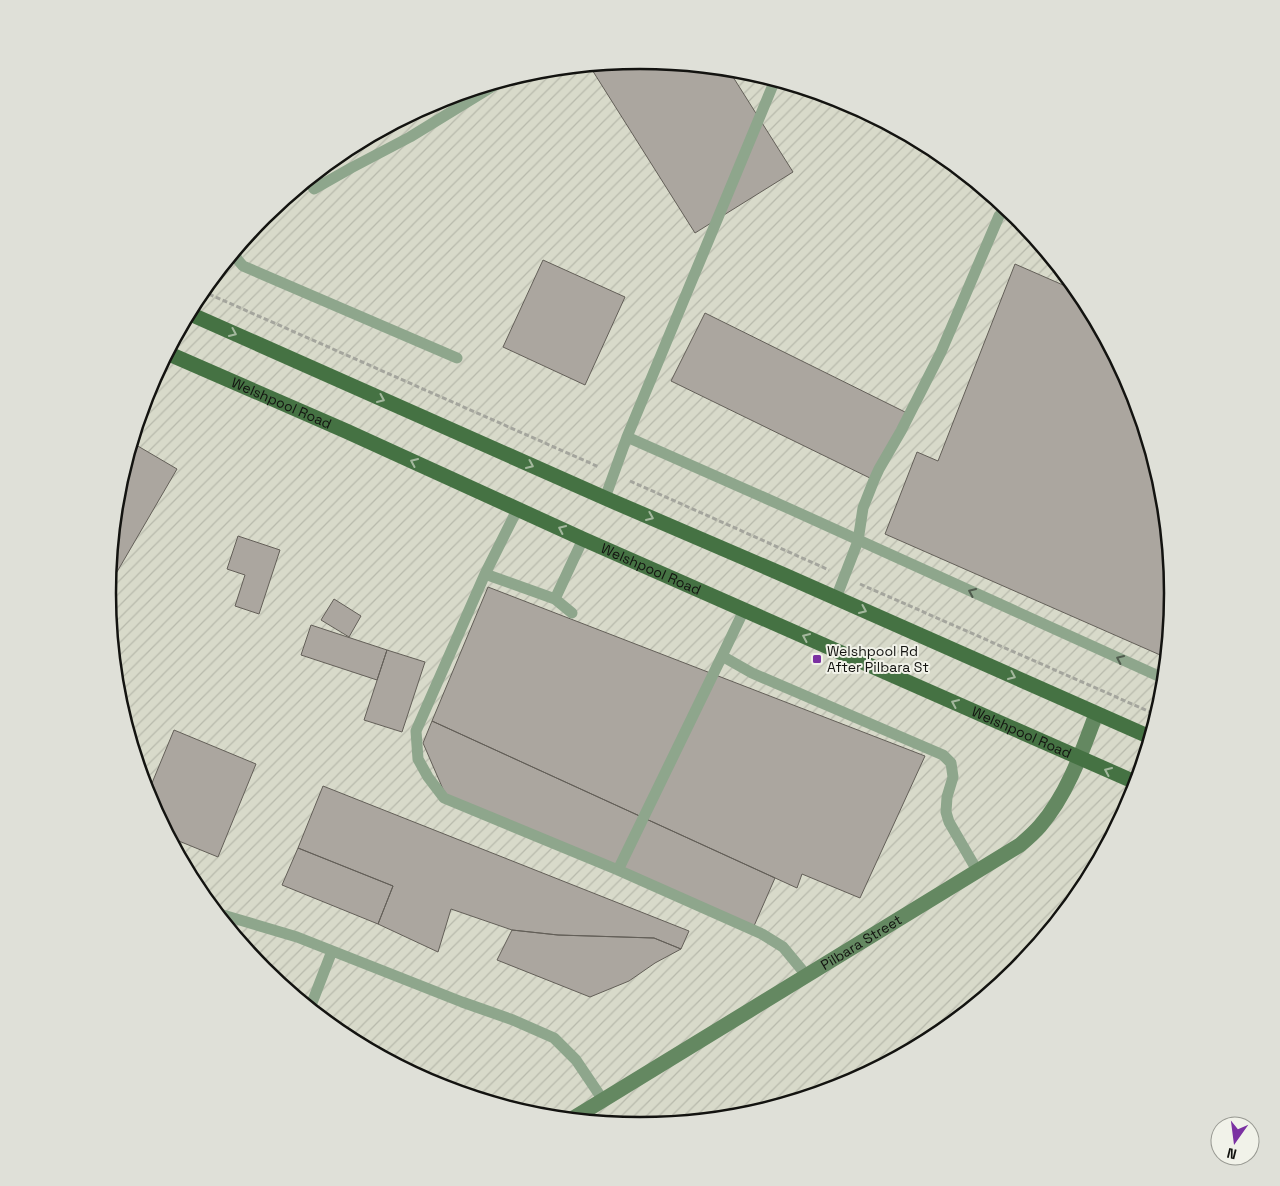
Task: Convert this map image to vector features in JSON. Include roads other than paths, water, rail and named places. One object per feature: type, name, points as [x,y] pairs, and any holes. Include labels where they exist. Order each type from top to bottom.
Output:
[{"type":"main road","points":[[195,316],[1144,735]]},
{"type":"main road","name":"Welshpool Road","points":[[173,356],[1129,780]]},
{"type":"main road","name":"Pilbara Street","points":[[581,1114],[1020,845],[1040,826],[1056,803],[1080,758],[1096,714]]},
{"type":"lane","points":[[605,498],[626,437],[772,86]]},
{"type":"lane","points":[[311,185],[314,189],[410,137],[479,94]]},
{"type":"lane","points":[[836,598],[858,541],[863,508],[879,469],[901,431],[941,352],[1002,213]]},
{"type":"lane","points":[[237,258],[243,266],[457,358]]},
{"type":"lane","points":[[626,437],[790,509],[1157,676]]},
{"type":"lane","points":[[518,508],[485,574],[416,731],[418,759],[428,777],[444,798],[618,870],[762,934],[784,947],[807,976]]},
{"type":"lane","points":[[554,600],[583,539]]},
{"type":"lane","points":[[485,574],[554,600],[572,613]]},
{"type":"lane","points":[[618,870],[744,610]]},
{"type":"lane","points":[[722,656],[752,673],[943,755],[951,763],[953,777],[947,797],[946,812],[949,822],[978,872]]},
{"type":"lane","points":[[228,916],[296,937],[513,1020],[554,1038],[576,1060],[603,1100]]},
{"type":"lane","points":[[312,1002],[332,951]]},
{"type":"place","name":"Welshpool Rd After Pilbara St","points":[[817,659]]}]
